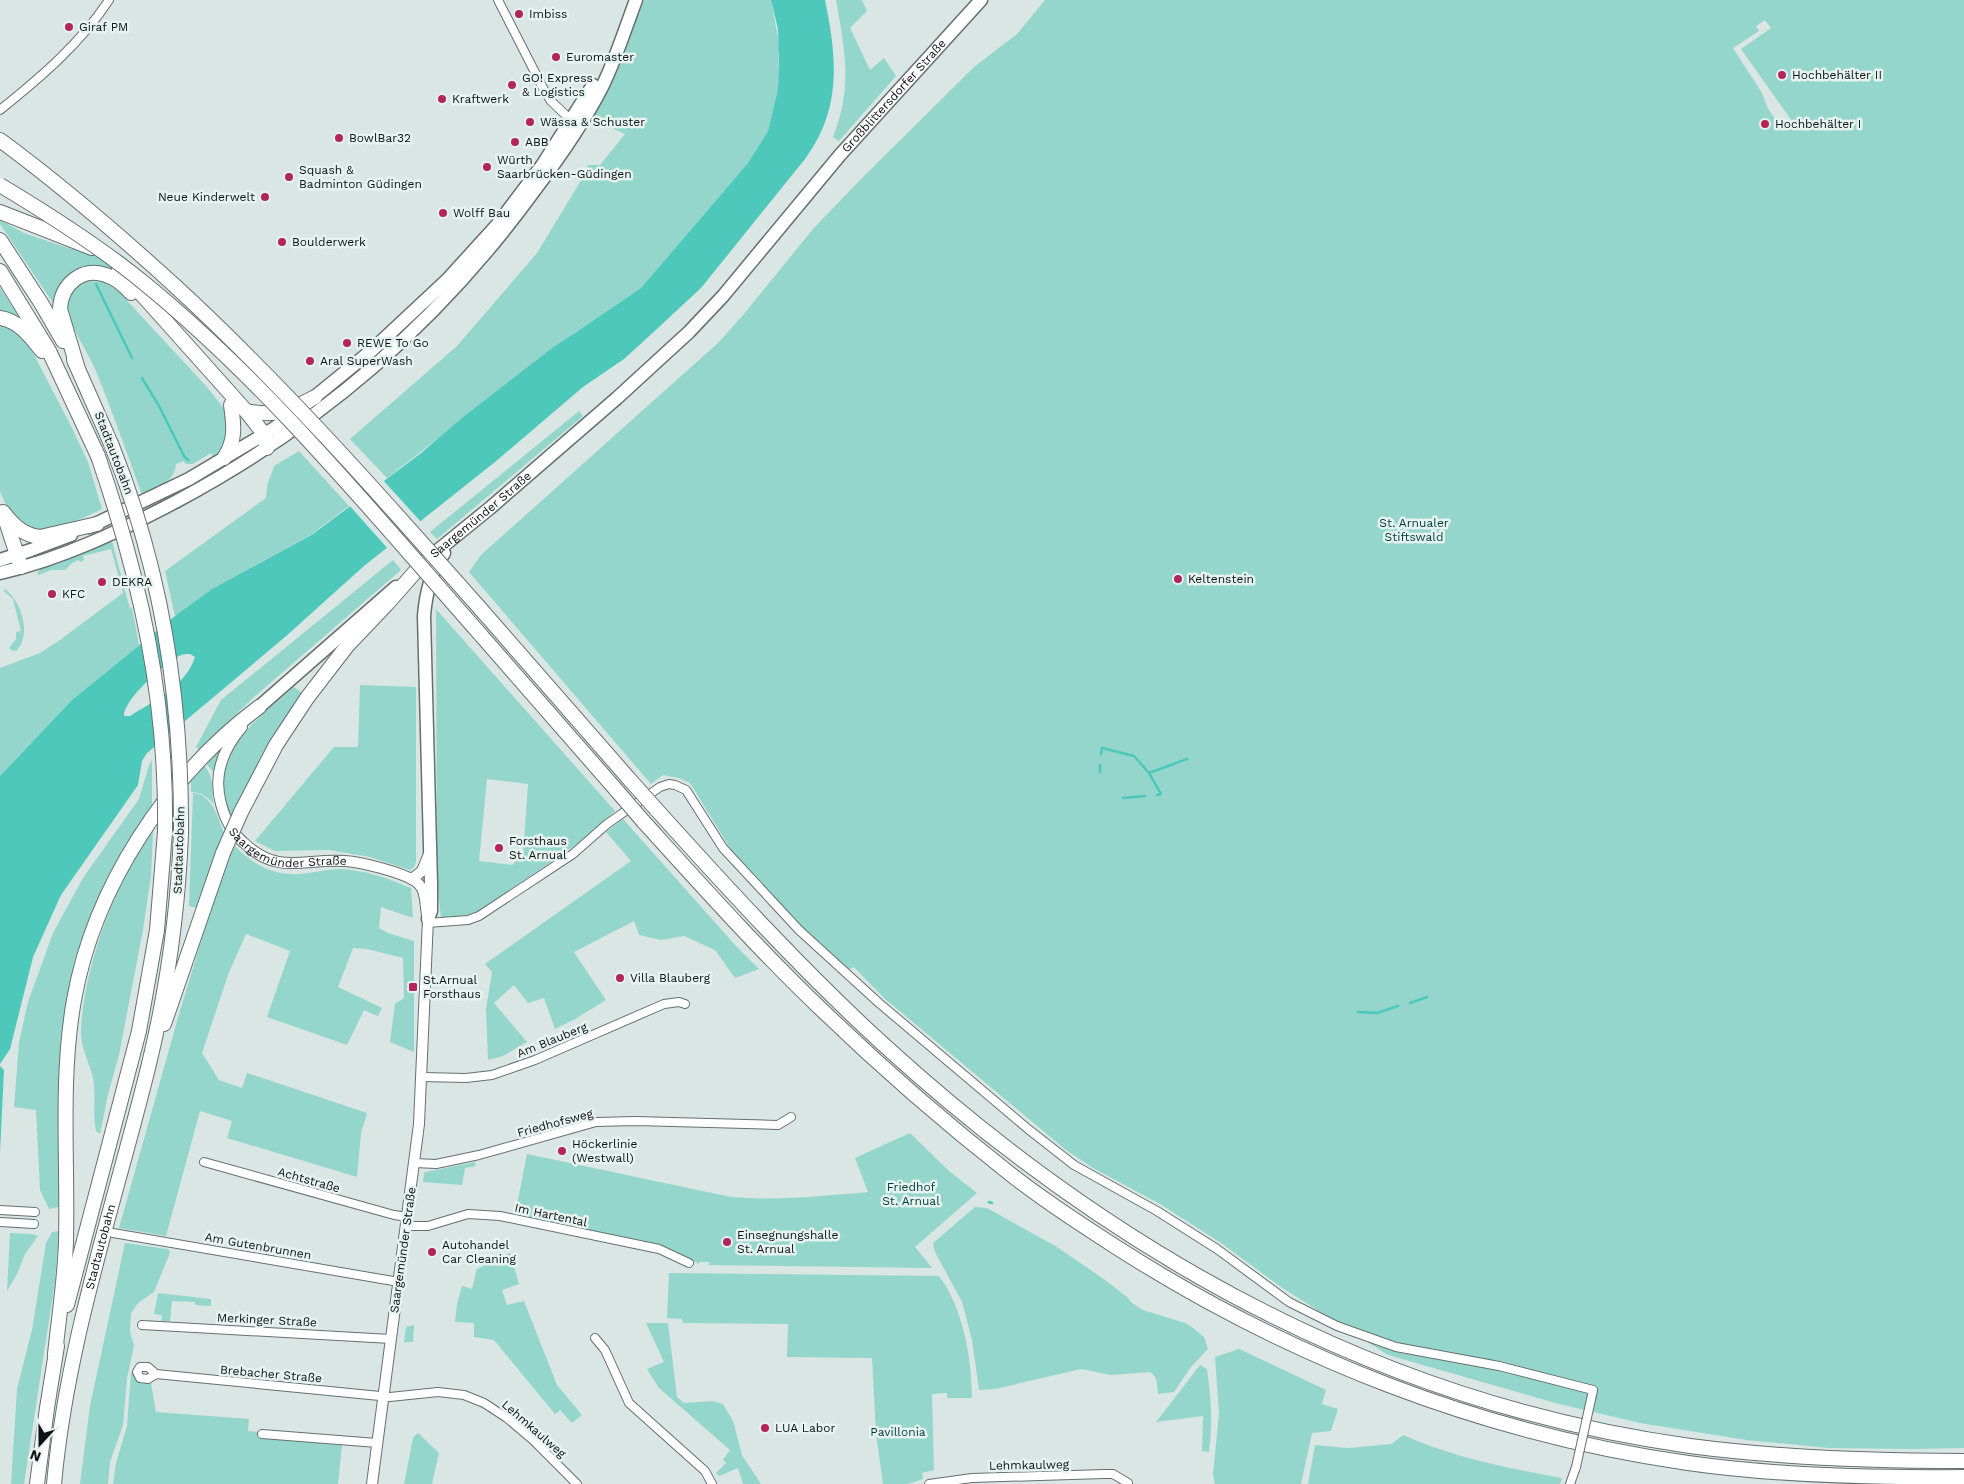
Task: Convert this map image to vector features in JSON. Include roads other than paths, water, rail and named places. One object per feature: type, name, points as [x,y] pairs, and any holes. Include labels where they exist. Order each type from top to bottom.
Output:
[{"type":"highway","points":[[0,140],[131,245],[238,345],[357,471],[656,809],[750,912],[832,996],[884,1045],[1000,1144],[1053,1185],[1105,1220],[1175,1264],[1239,1300],[1359,1356],[1466,1394],[1558,1421],[1686,1445],[1776,1455],[1888,1461],[1964,1461]]},
{"type":"highway","points":[[0,185],[71,229],[112,258],[177,311],[214,345],[345,481],[644,821],[738,925],[821,1009],[906,1087],[1010,1174],[1124,1252],[1239,1319],[1355,1372],[1465,1411],[1554,1437],[1694,1464],[1771,1472],[1859,1476],[1964,1477]]},
{"type":"highway","points":[[0,212],[36,228],[74,240],[107,258],[134,284],[246,411],[263,440]]},
{"type":"highway","name":"Stadtautobahn","points":[[0,240],[42,303],[77,366],[112,446],[143,535],[168,653],[178,732],[181,832],[171,948],[148,1067],[85,1304],[66,1395],[54,1484]]},
{"type":"highway","name":"Stadtautobahn","points":[[0,271],[35,325],[64,379],[98,456],[120,521],[132,564],[152,658],[162,730],[165,797],[157,930],[140,1031],[55,1354],[37,1484]]},
{"type":"highway","points":[[77,366],[61,317],[61,300],[68,285],[74,279],[89,273],[106,275],[125,287],[263,440]]},
{"type":"highway","points":[[0,318],[22,328],[64,379]]},
{"type":"highway","points":[[246,411],[264,415],[284,412],[315,397]]},
{"type":"highway","points":[[224,458],[232,444],[234,432],[231,405]]},
{"type":"highway","points":[[2,508],[12,562]]},
{"type":"highway","points":[[2,508],[12,525],[32,536],[40,537],[97,524]]},
{"type":"highway","points":[[0,528],[12,562]]},
{"type":"highway","points":[[148,1067],[223,853],[241,812],[276,744],[307,698],[347,646],[423,563]]},
{"type":"highway","points":[[55,1354],[66,1242],[66,1081],[70,1029],[74,999],[81,970],[97,918],[132,848],[161,806],[201,760],[244,718],[259,707]]},
{"type":"main road","name":"Großblittersdorfer Straße","points":[[809,192],[840,155],[981,0]]},
{"type":"main road","points":[[0,573],[12,562],[188,480],[224,458],[320,411],[360,379],[453,290],[491,249],[511,223],[565,149],[588,95],[634,4]]},
{"type":"main road","points":[[12,562],[52,558],[132,524],[204,486],[371,351],[464,261],[496,225],[575,124]]},
{"type":"main road","name":"Saargemünder Straße","points":[[259,707],[423,563],[630,387],[689,332],[723,296],[809,192]]},
{"type":"main road","points":[[427,921],[431,902],[425,597],[431,578],[445,552],[470,531],[490,508]]},
{"type":"street","points":[[0,110],[34,83],[74,46],[109,0]]},
{"type":"street","points":[[498,0],[544,90],[551,101],[575,124]]},
{"type":"street","name":"Saargemünder Straße","points":[[259,707],[231,741],[223,756],[220,768],[219,796],[222,810],[234,834],[258,856],[276,862],[301,864],[346,861],[412,879],[420,884],[423,890],[427,921],[422,1077],[407,1221],[372,1484]]},
{"type":"street","points":[[427,921],[468,920],[488,911],[573,854],[607,824],[664,785],[675,785],[686,790],[720,844],[809,940],[887,1010],[1028,1129],[1074,1165],[1216,1249],[1289,1302],[1338,1326],[1396,1347],[1498,1366],[1593,1390],[1576,1467],[1570,1484]]},
{"type":"street","points":[[412,879],[422,871],[429,854]]},
{"type":"street","name":"Am Blauberg","points":[[422,1077],[466,1078],[492,1075],[551,1054],[664,1004],[679,1002],[685,1004]]},
{"type":"street","name":"Friedhofsweg","points":[[414,1163],[436,1164],[479,1155],[596,1122],[636,1121],[778,1125],[791,1117]]},
{"type":"street","name":"Achtstraße","points":[[204,1162],[394,1215],[407,1221]]},
{"type":"street","points":[[0,1210],[35,1212]]},
{"type":"street","name":"Im Hartental","points":[[407,1221],[428,1226],[468,1214],[500,1216],[659,1249],[689,1263]]},
{"type":"street","points":[[0,1222],[34,1224]]},
{"type":"street","name":"Am Gutenbrunnen","points":[[112,1233],[399,1282]]},
{"type":"street","name":"Merkinger Straße","points":[[142,1325],[391,1339]]},
{"type":"street","points":[[595,1338],[605,1350],[629,1403],[705,1471],[712,1484]]},
{"type":"street","name":"Brebacher Straße","points":[[156,1374],[383,1396]]},
{"type":"street","name":"Lehmkaulweg","points":[[383,1396],[392,1397],[438,1392],[464,1395],[484,1403],[507,1418],[533,1440],[577,1484]]},
{"type":"street","points":[[262,1434],[378,1443]]},
{"type":"street","name":"Lehmkaulweg","points":[[929,1484],[962,1478],[1021,1480],[1114,1474],[1128,1483]]},
{"type":"waterway","points":[[96,284],[132,358]]},
{"type":"waterway","points":[[142,378],[159,406],[184,456],[188,460]]},
{"type":"waterway","points":[[1101,754],[1102,748],[1134,756],[1149,773],[1161,794],[1157,795]]},
{"type":"waterway","points":[[1149,773],[1187,759]]},
{"type":"waterway","points":[[1100,765],[1100,772]]},
{"type":"waterway","points":[[1123,798],[1145,796]]},
{"type":"waterway","points":[[1410,1003],[1427,997]]},
{"type":"waterway","points":[[1358,1012],[1377,1013],[1398,1006]]},
{"type":"place","name":"Imbiss","points":[[519,14]]},
{"type":"place","name":"Giraf PM","points":[[69,27]]},
{"type":"place","name":"Euromaster","points":[[556,57]]},
{"type":"place","name":"Hochbehälter II","points":[[1782,75]]},
{"type":"place","name":"GO! Express & Logistics","points":[[512,85]]},
{"type":"place","name":"Kraftwerk","points":[[442,99]]},
{"type":"place","name":"Wässa & Schuster","points":[[530,122]]},
{"type":"place","name":"Hochbehälter I","points":[[1765,124]]},
{"type":"place","name":"BowlBar32","points":[[339,138]]},
{"type":"place","name":"ABB","points":[[515,142]]},
{"type":"place","name":"Würth Saarbrücken-Güdingen","points":[[487,167]]},
{"type":"place","name":"Squash & Badminton Güdingen","points":[[289,177]]},
{"type":"place","name":"Neue Kinderwelt","points":[[265,197]]},
{"type":"place","name":"Wolff Bau","points":[[443,213]]},
{"type":"place","name":"Boulderwerk","points":[[282,242]]},
{"type":"place","name":"REWE To Go","points":[[347,343]]},
{"type":"place","name":"Aral SuperWash","points":[[310,361]]},
{"type":"place","name":"Keltenstein","points":[[1178,579]]},
{"type":"place","name":"DEKRA","points":[[102,582]]},
{"type":"place","name":"KFC","points":[[52,594]]},
{"type":"place","name":"Forsthaus St. Arnual","points":[[499,848]]},
{"type":"place","name":"Villa Blauberg","points":[[620,978]]},
{"type":"place","name":"St.Arnual Forsthaus","points":[[413,987]]},
{"type":"place","name":"Höckerlinie (Westwall)","points":[[562,1151]]},
{"type":"place","name":"Einsegnungshalle St. Arnual","points":[[727,1242]]},
{"type":"place","name":"Autohandel Car Cleaning","points":[[432,1252]]},
{"type":"place","name":"LUA Labor","points":[[765,1428]]},
{"type":"park label","name":"St. Arnualer Stiftswald","points":[[1414,530]]},
{"type":"park label","name":"Friedhof St. Arnual","points":[[911,1194]]},
{"type":"park label","name":"Pavillonia","points":[[898,1432]]}]
